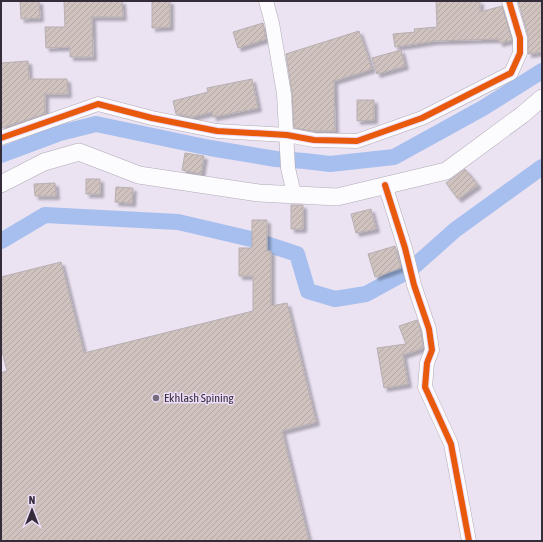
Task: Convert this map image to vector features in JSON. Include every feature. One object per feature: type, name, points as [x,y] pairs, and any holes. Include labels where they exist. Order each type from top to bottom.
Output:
[{"type":"street","points":[[266,1],[272,23],[284,94],[288,168],[294,194]]},
{"type":"street","points":[[1,138],[98,104],[152,118],[217,131],[314,140],[357,140],[422,118],[511,73],[520,53],[520,38],[509,1]]},
{"type":"street","points":[[1,184],[44,162],[79,152],[139,175],[259,193],[337,197],[446,171],[522,115],[542,98]]},
{"type":"street","points":[[385,185],[405,248],[414,285],[429,329],[432,350],[427,363],[424,387],[451,444],[469,541]]},
{"type":"building","points":[[20,1],[39,1],[40,18],[21,19]]},
{"type":"building","points":[[64,1],[122,1],[123,17],[92,17],[93,57],[70,57],[70,47],[46,48],[45,27],[65,27]]},
{"type":"building","points":[[152,1],[170,1],[170,27],[152,28]]},
{"type":"building","points":[[436,1],[480,1],[480,12],[502,6],[512,40],[499,43],[499,39],[434,41],[395,47],[393,34],[415,32],[414,29],[437,27]]},
{"type":"building","points":[[518,1],[542,1],[542,52],[528,54],[528,36]]},
{"type":"building","points":[[263,23],[266,39],[238,48],[233,32]]},
{"type":"building","points":[[359,31],[372,69],[334,81],[335,131],[312,131],[294,128],[292,93],[286,54]]},
{"type":"building","points":[[401,50],[405,66],[377,74],[372,58]]},
{"type":"building","points":[[28,61],[29,79],[67,79],[68,94],[45,94],[45,114],[1,128],[1,63]]},
{"type":"building","points":[[252,79],[258,108],[213,117],[212,112],[192,117],[176,114],[173,101],[208,92],[207,88]]},
{"type":"building","points":[[357,100],[374,100],[374,120],[357,121]]},
{"type":"building","points":[[185,153],[204,156],[201,174],[182,170]]},
{"type":"building","points":[[465,169],[478,185],[458,199],[446,183]]},
{"type":"building","points":[[86,179],[100,179],[100,194],[86,194]]},
{"type":"building","points":[[55,183],[56,196],[35,196],[34,184]]},
{"type":"building","points":[[116,187],[133,188],[132,203],[115,202]]},
{"type":"building","points":[[291,205],[303,205],[303,229],[291,229]]},
{"type":"building","points":[[371,209],[376,229],[356,233],[351,214]]},
{"type":"building","name":"Ekhlash Spining","points":[[252,220],[267,220],[267,251],[271,251],[271,306],[287,303],[316,422],[282,431],[309,541],[1,541],[1,373],[7,371],[1,347],[1,277],[61,262],[84,353],[253,311],[253,276],[239,276],[239,248],[252,248]]},
{"type":"building","points":[[395,246],[401,268],[375,277],[368,254]]},
{"type":"building","points":[[417,320],[421,331],[423,348],[403,355],[408,384],[384,388],[377,348],[406,344],[399,326]]},
{"type":"waterway","points":[[1,155],[60,133],[96,124],[210,148],[276,159],[330,164],[394,157],[483,108],[542,71]]},
{"type":"waterway","points":[[1,241],[45,215],[178,222],[251,239],[297,254],[308,291],[335,299],[366,294],[410,270],[455,230],[542,167]]},
{"type":"cycle path","points":[[1,138],[98,104],[152,118],[217,131],[287,135],[314,140],[357,141],[422,118],[511,73],[520,53],[520,38],[509,1]]},
{"type":"cycle path","points":[[385,185],[405,248],[414,285],[429,329],[432,350],[427,363],[425,387],[451,444],[469,541]]},
{"type":"place","name":"Ekhlash Spining","points":[[156,398]]}]
